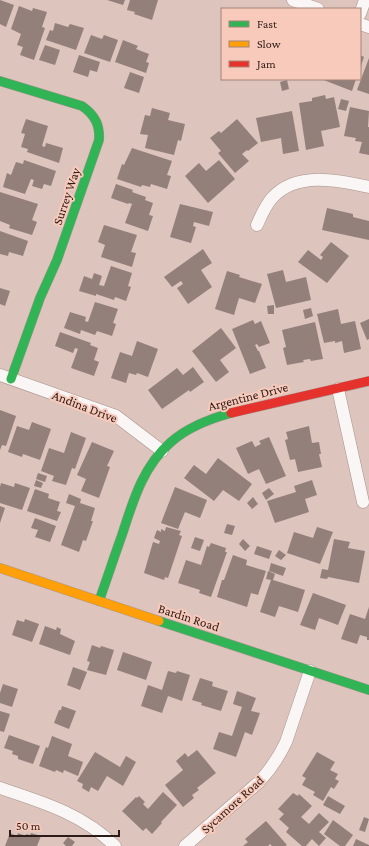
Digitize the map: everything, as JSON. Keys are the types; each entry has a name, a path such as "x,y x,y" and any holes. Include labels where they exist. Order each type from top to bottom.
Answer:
{"street":[{"path":"293,0 315,8"},
{"path":"361,11 365,0"},
{"name":"Surrey Way","path":"0,81 82,106 95,116 100,131 99,140 60,253 6,377"},
{"path":"257,225 273,197 294,184 305,181 330,180 344,181 369,187"},
{"name":"Andina Drive","path":"6,377 116,416 162,451"},
{"name":"Argentine Drive","path":"99,601 136,492 148,468 162,451 178,436 189,429 227,413 369,381"},
{"path":"338,389 363,502"},
{"name":"Bardin Road","path":"0,568 369,690"},
{"name":"Sycamore Road","path":"185,846 259,782 268,772 286,742 310,671"},
{"path":"0,788 53,806 74,815 90,825 115,846"}],"building":[{"path":"0,0 14,5 6,27 0,24"},
{"path":"107,0 125,0 123,5"},
{"path":"130,0 158,0 152,20 127,10"},
{"path":"19,6 32,11 33,8 47,12 42,27 45,28 34,60 20,55 23,47 17,45 21,34 11,29"},
{"path":"55,23 68,27 70,24 84,28 76,50 46,40 50,30 53,31"},
{"path":"91,35 102,39 104,35 118,40 110,62 84,53"},
{"path":"123,40 138,46 136,49 149,54 146,62 149,63 146,73 115,62"},
{"path":"45,45 60,50 55,65 39,60"},
{"path":"79,55 100,62 97,72 90,70 88,77 73,72"},
{"path":"361,56 364,57 361,66"},
{"path":"369,58 369,94 357,90"},
{"path":"130,72 144,77 139,93 124,88"},
{"path":"287,80 289,89 282,91 280,82"},
{"path":"324,80 356,80 352,91"},
{"path":"325,95 326,99 334,97 340,127 321,131 324,146 306,150 299,103 312,101 312,98"},
{"path":"341,99 349,101 346,111 338,109"},
{"path":"350,107 369,111 369,155 359,153 362,142 355,141 356,138 344,136"},
{"path":"152,108 170,113 168,120 185,124 181,141 178,140 174,155 145,148 148,135 140,134 145,115 150,116"},
{"path":"292,111 299,151 283,154 281,138 261,142 256,118"},
{"path":"26,119 48,126 42,146 45,147 46,143 63,148 59,163 27,152 28,149 21,147 25,134 21,133"},
{"path":"237,119 258,143 242,154 249,161 235,173 218,153 221,151 210,138 219,131 221,133"},
{"path":"132,148 172,161 167,175 171,176 167,189 151,184 150,187 142,185 141,187 117,179 122,164 124,165"},
{"path":"24,160 56,171 51,186 44,184 42,189 32,186 34,180 31,179 25,194 3,187 7,173 11,175 16,162 23,164"},
{"path":"219,160 235,179 208,203 185,176 199,163 206,171"},
{"path":"116,184 133,190 132,192 146,197 145,200 153,203 149,215 153,216 148,231 125,223 132,204 111,198"},
{"path":"0,192 38,204 32,220 37,222 32,235 9,228 10,225 0,221"},
{"path":"180,204 213,212 209,226 194,222 193,226 196,227 191,243 170,237"},
{"path":"327,208 353,214 353,217 369,221 369,240 322,230"},
{"path":"104,225 137,235 131,252 136,253 132,267 101,257 105,245 98,242"},
{"path":"0,231 28,241 23,256 9,252 8,256 0,254"},
{"path":"331,242 349,256 327,283 298,262 308,250 321,260 323,257 320,255"},
{"path":"203,249 212,263 201,270 212,287 188,304 177,288 183,284 181,281 172,287 164,277"},
{"path":"111,266 132,273 128,286 131,287 126,301 115,297 114,300 96,294 96,296 79,291 84,276 92,279 94,273 102,276 99,285 104,286"},
{"path":"283,270 286,282 306,277 311,300 276,308 267,274"},
{"path":"227,271 240,275 239,277 262,284 255,303 239,298 234,315 215,309"},
{"path":"0,288 10,291 5,306 0,304"},
{"path":"95,302 118,309 113,323 116,324 112,336 97,331 95,335 81,330 80,334 64,328 70,312 86,317 85,321 88,322"},
{"path":"274,305 274,314 268,314 267,306"},
{"path":"311,308 313,316 305,319 303,310"},
{"path":"338,309 341,324 355,321 361,349 344,353 342,341 335,343 335,341 324,343 317,314"},
{"path":"369,319 369,339 367,340 360,323"},
{"path":"253,320 255,324 261,321 270,343 259,347 257,344 255,345 266,368 250,374 232,329"},
{"path":"315,322 323,359 311,361 310,359 303,360 304,362 287,365 283,348 286,347 282,330"},
{"path":"221,328 236,348 220,360 229,372 216,382 192,351"},
{"path":"60,332 91,343 90,345 98,348 94,360 99,362 94,376 71,368 78,349 75,348 73,353 55,346"},
{"path":"137,341 158,349 148,377 137,373 136,375 129,373 126,383 111,378 120,352 132,356"},
{"path":"193,367 204,382 190,392 189,390 162,409 148,390 177,368 183,375"},
{"path":"0,410 16,416 6,446 2,445 0,450"},
{"path":"32,422 51,429 40,460 23,454 22,457 8,452 17,426 29,430"},
{"path":"309,426 312,443 319,442 321,454 319,454 322,467 298,472 295,459 290,460 285,440 288,439 286,432"},
{"path":"71,432 86,438 75,469 72,468 66,485 52,481 54,476 41,471 49,448 64,453"},
{"path":"269,437 286,476 266,484 259,469 248,474 236,448 252,441 255,447 261,444 259,441"},
{"path":"92,442 114,451 107,466 110,467 99,498 81,491 86,479 77,475"},
{"path":"218,458 252,484 239,501 223,490 214,501 184,478 194,465 206,474"},
{"path":"38,473 47,476 45,482 36,479"},
{"path":"36,480 43,483 41,488 34,486"},
{"path":"312,480 317,495 305,499 309,512 275,523 267,501 296,492 294,486"},
{"path":"1,483 14,487 15,483 30,488 22,510 0,503"},
{"path":"175,487 207,500 200,518 185,512 178,529 161,523"},
{"path":"269,488 274,494 266,500 262,493"},
{"path":"35,489 49,494 48,498 60,502 57,511 61,512 57,521 27,511"},
{"path":"69,494 81,499 80,503 95,508 91,521 93,521 86,541 83,540 79,552 61,545 75,506 66,503"},
{"path":"253,497 258,504 252,509 247,503"},
{"path":"0,506 5,508 0,523"},
{"path":"35,518 56,526 50,542 35,537 38,530 31,528"},
{"path":"227,524 235,526 232,535 224,533"},
{"path":"166,527 181,531 179,535 182,536 168,578 165,577 164,580 144,573 153,542 159,544 160,541 154,538 157,530 161,532 161,529 165,531"},
{"path":"317,527 333,532 320,564 287,553 294,532 313,538"},
{"path":"195,537 204,540 200,551 191,548"},
{"path":"243,539 250,546 245,551 239,544"},
{"path":"334,539 350,542 348,548 365,551 359,583 328,577 327,579 320,578 322,569 328,570"},
{"path":"211,543 226,548 225,552 227,552 211,597 199,593 200,590 178,583 186,560 201,565 207,546 209,547"},
{"path":"257,546 272,551 269,559 254,554"},
{"path":"279,550 286,555 281,560 275,556"},
{"path":"233,555 247,560 246,565 266,571 258,595 251,593 247,607 217,597 222,580 224,580"},
{"path":"271,563 286,568 283,576 269,571"},
{"path":"268,571 275,574 273,580 305,590 298,612 279,606 275,617 260,612 271,580 266,579"},
{"path":"313,593 346,605 338,625 319,618 315,630 300,625"},
{"path":"369,607 369,640 367,640 367,637 360,635 357,644 341,639 350,614 365,619"},
{"path":"25,619 39,624 32,642 12,635 17,620 24,622"},
{"path":"45,626 56,630 57,627 61,629 60,634 75,641 70,655 39,644"},
{"path":"92,645 114,650 106,675 87,670 90,662 87,661"},
{"path":"123,652 152,662 146,680 117,670"},
{"path":"73,667 87,672 80,690 67,685"},
{"path":"168,671 176,673 177,671 190,675 182,701 168,696 162,713 141,706 148,685 162,690"},
{"path":"200,678 213,682 212,686 228,691 221,711 201,705 202,703 192,700"},
{"path":"3,684 18,689 12,707 0,703 0,693"},
{"path":"237,691 256,698 251,711 260,713 252,735 245,732 236,757 213,749 219,732 232,736 242,707 233,704"},
{"path":"62,706 76,711 69,729 54,723"},
{"path":"0,711 10,714 4,732 0,731"},
{"path":"9,735 40,746 33,764 18,759 18,756 12,754 13,751 4,748"},
{"path":"52,736 72,744 68,756 83,762 78,776 64,770 63,773 56,770 55,772 39,766"},
{"path":"197,750 216,773 197,788 199,790 192,795 194,798 183,807 165,785 183,770 176,761 185,753 188,757"},
{"path":"95,752 120,767 126,756 136,762 123,786 107,776 98,791 91,787 89,792 82,788 83,784 77,781"},
{"path":"317,752 335,762 330,770 338,774 335,779 339,781 334,789 331,787 323,801 313,795 315,792 302,785 306,778 302,776"},
{"path":"163,792 177,805 152,834 146,828 143,831 122,811 136,797 137,798 139,796 145,802 143,804 148,809"},
{"path":"293,793 298,796 299,794 312,806 301,817 309,824 319,813 329,822 319,832 326,838 319,846 312,839 306,846 302,846 286,832 289,828 279,819 284,814 278,809"},
{"path":"328,796 345,806 340,814 323,805"},
{"path":"364,817 369,819 365,832 359,830"},
{"path":"333,820 353,835 345,846 340,846 324,834"},
{"path":"266,821 287,845 272,846 270,844 268,846 243,846 248,842 245,839"},
{"path":"10,833 17,836 18,833 26,836 26,834 30,835 31,833 41,836 37,846 5,846"},
{"path":"68,837 75,842 72,846 66,846 63,843"},
{"path":"356,839 369,845 369,846 353,846"}],"traffic: fast":[{"path":"0,81 82,106 96,121 99,130 99,140 57,260 40,298 11,379"},
{"path":"99,601 135,497 153,462 161,451 184,432 207,421 231,413"},
{"path":"159,621 369,690"}],"traffic: slow":[{"path":"0,568 159,621"}],"traffic: jam":[{"path":"231,413 369,381"}]}
